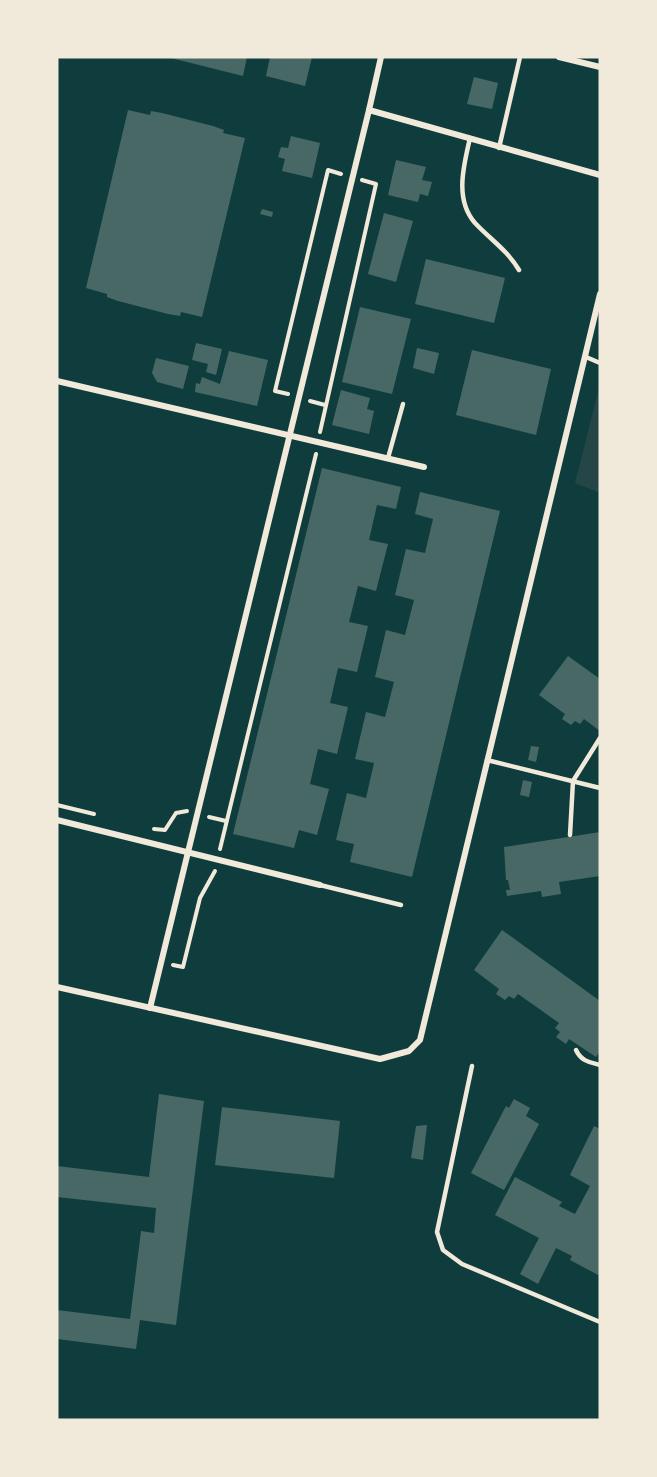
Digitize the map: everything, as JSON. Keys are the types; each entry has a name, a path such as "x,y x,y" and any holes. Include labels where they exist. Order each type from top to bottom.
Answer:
{"street":[{"path":"150,1008 381,57"},
{"path":"559,57 600,67"},
{"path":"369,110 600,175"},
{"path":"57,987 380,1059 409,1051 420,1040 600,294"},
{"path":"57,381 424,468"},
{"path":"57,820 321,885"}],"lane":[{"path":"499,148 520,57"},
{"path":"470,138 461,177 465,204 474,221 509,253 519,270"},
{"path":"586,357 600,363"},
{"path":"388,458 403,404"},
{"path":"570,835 573,781 600,738"},
{"path":"487,760 600,789"},
{"path":"321,885 401,905"},
{"path":"576,1050 579,1057 586,1062 600,1065"},
{"path":"472,1066 437,1232 442,1250 462,1264 600,1322"}],"path":[{"path":"321,426 376,184 328,170 275,391 325,405"},
{"path":"220,845 315,456"},
{"path":"156,830 165,830 176,813 184,810"},
{"path":"183,967 200,898 214,876"}],"shaded area":[{"path":"600,384 600,493 575,483"}],"building":[{"path":"167,57 247,57 243,76"},
{"path":"270,57 312,57 305,86 266,76"},
{"path":"474,77 498,83 492,109 467,104"},
{"path":"128,110 150,115 151,111 162,113 213,126 224,130 223,133 245,138 202,317 181,312 180,316 168,314 118,301 107,297 107,294 86,288"},
{"path":"291,136 320,143 312,178 282,171 285,159 278,157 281,147 288,148"},
{"path":"396,160 426,167 422,180 432,182 428,196 420,194 418,202 388,195"},
{"path":"262,209 273,212 272,217 260,214"},
{"path":"384,213 413,221 396,282 368,274"},
{"path":"426,259 505,278 494,323 415,304"},
{"path":"360,307 411,319 392,394 342,382"},
{"path":"196,343 222,349 216,375 206,372 208,364 192,360"},
{"path":"417,348 439,353 434,374 413,368"},
{"path":"472,350 551,369 536,435 456,415"},
{"path":"229,351 268,360 257,406 195,392 196,383 200,384 202,377 220,384"},
{"path":"156,358 189,366 183,389 157,382 152,373"},
{"path":"341,390 370,398 367,409 374,411 369,434 332,425"},
{"path":"322,468 401,487 396,509 377,505 369,540 388,544 376,591 358,586 349,622 368,626 357,672 338,668 330,703 348,707 337,754 318,749 310,784 329,789 317,835 299,830 294,848 233,834"},
{"path":"420,492 500,511 412,877 350,862 354,844 336,840 347,793 366,798 374,763 355,759 366,712 385,717 394,682 375,677 386,630 405,635 414,600 395,595 406,549 425,553 433,519 415,514"},
{"path":"568,656 600,679 600,731 584,719 580,724 575,721 571,725 562,719 565,714 539,695"},
{"path":"531,746 539,747 536,762 528,760"},
{"path":"523,780 532,782 529,797 520,795"},
{"path":"600,832 600,876 559,882 561,894 542,897 541,891 507,896 506,890 510,890 508,880 506,880 504,847"},
{"path":"502,930 600,1001 600,1051 596,1057 569,1039 566,1044 556,1037 560,1032 555,1028 559,1023 518,994 514,999 509,996 505,1000 496,994 499,989 474,970"},
{"path":"159,1094 204,1101 176,1325 140,1320 136,1349 57,1339 57,1310 130,1319 141,1231 154,1233 156,1208 57,1197 57,1166 149,1177"},
{"path":"514,1099 530,1108 526,1116 539,1124 504,1190 471,1173 506,1106 509,1108"},
{"path":"222,1107 340,1121 334,1178 215,1165"},
{"path":"427,1125 423,1160 411,1158 416,1126"},
{"path":"594,1126 600,1129 600,1276 570,1260 572,1256 556,1248 538,1284 520,1274 539,1238 495,1215 515,1177 562,1202 559,1206 575,1214 590,1186 570,1175"}]}
